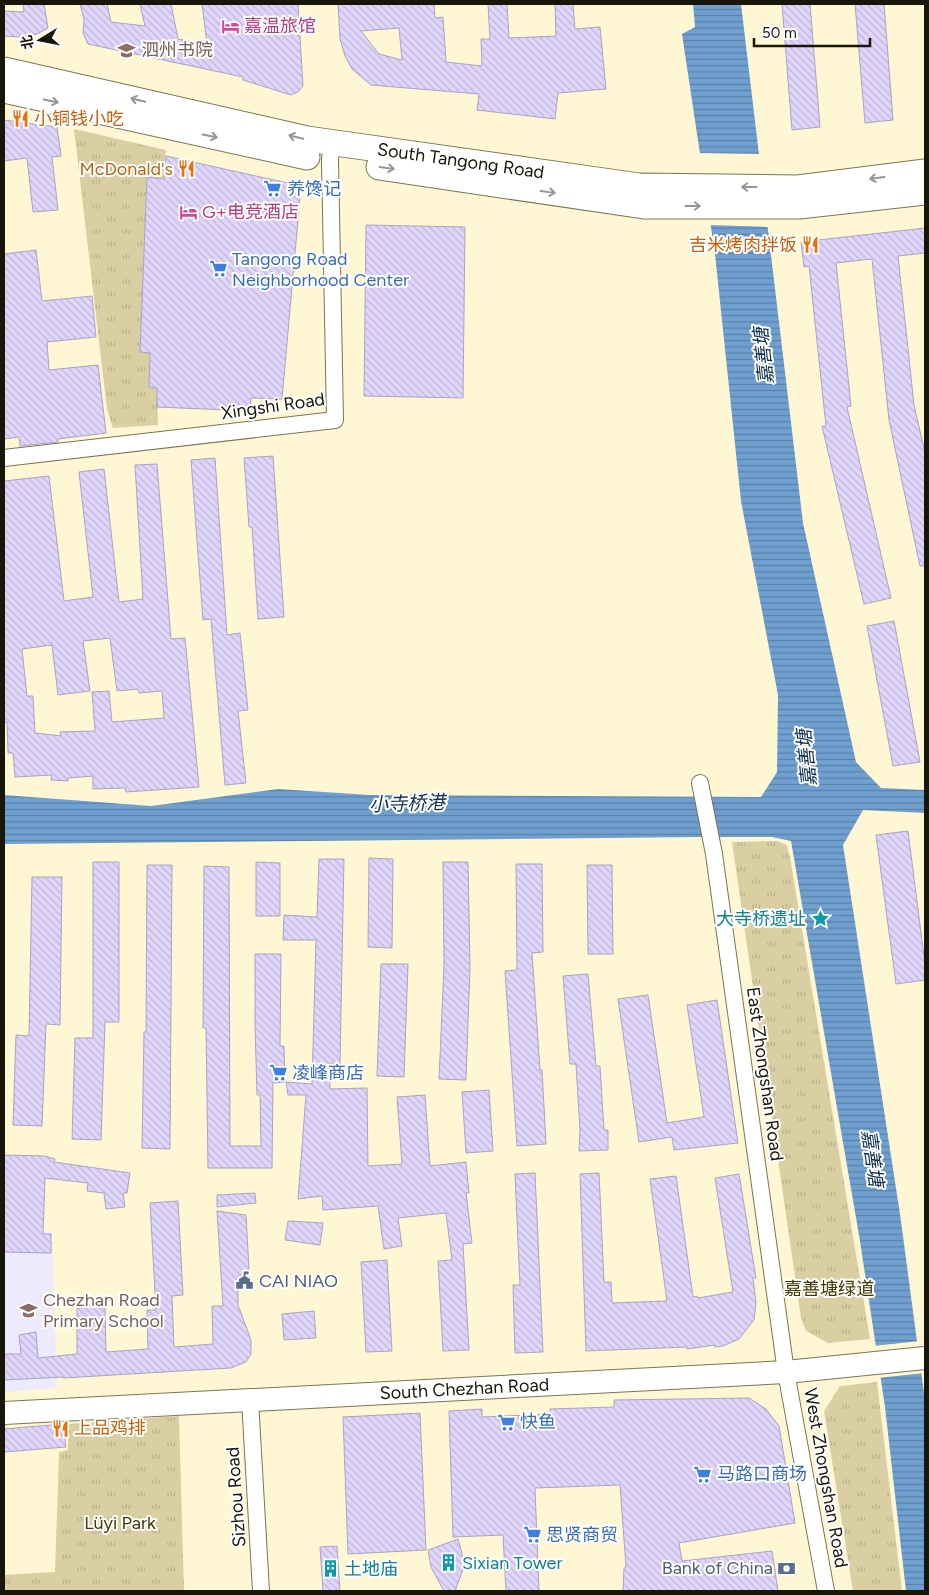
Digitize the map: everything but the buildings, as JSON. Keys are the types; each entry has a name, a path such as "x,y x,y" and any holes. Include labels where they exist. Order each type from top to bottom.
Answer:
{"main road":[{"name":"South Tangong Road","path":"4,70 307,139 331,151 641,196 798,197 925,192"},
{"name":"South Tangong Road","path":"4,90 303,156 331,151"},
{"name":"South Tangong Road","path":"798,197 925,172"}],"street":[{"name":"Xingshi Road","path":"4,458 335,420 331,151"},
{"name":"East Zhongshan Road","path":"700,783 714,854 786,1372"},
{"name":"South Chezhan Road","path":"4,1413 786,1372 925,1358"},
{"name":"West Zhongshan Road","path":"786,1372 826,1591"},
{"name":"Sizhou Road","path":"250,1400 261,1591"}],"shaded area":[{"name":"Chezhan Road Primary School","path":"4,1229 52,1232 57,1388 4,1392"}],"green space":[{"path":"74,129 166,150 164,179 147,177 140,352 150,353 149,387 157,388 158,425 113,428 107,409"},
{"name":"嘉善塘绿道","path":"777,841 787,845 790,857 870,1339 828,1343 806,1331 801,1318 732,842"},
{"path":"877,1382 902,1591 853,1591 824,1411 840,1386"},
{"name":"Lüyi Park","path":"179,1416 184,1591 4,1591 4,1575 55,1572 59,1452 68,1450 68,1424"}],"water":[{"path":"693,4 741,4 803,523 856,762 881,788 925,790 925,813 863,810 843,845 900,1214 925,1401 925,1591 906,1591 885,1407 860,1241 791,841 772,837 701,837 4,844 4,795 151,806 278,789 370,795 761,797 777,772 778,695 741,501 715,254 682,34 695,27"}],"pier":[{"path":"697,153 761,154 769,227 708,225"},
{"path":"920,1341 924,1373 878,1378 873,1346"}],"place":[{"name":"嘉温旅馆","path":"230,26"},
{"name":"泗州书院","path":"127,50"},
{"name":"小铜钱小吃","path":"20,119"},
{"name":"McDonald's","path":"187,169"},
{"name":"养馋记","path":"273,189"},
{"name":"G+电竞酒店","path":"188,212"},
{"name":"吉米烤肉拌饭","path":"811,245"},
{"name":"Tangong Road Neighborhood Center","path":"218,269"},
{"name":"大寺桥遗址","path":"820,919"},
{"name":"凌峰商店","path":"278,1073"},
{"name":"CAI NIAO","path":"245,1281"},
{"name":"Chezhan Road Primary School","path":"29,1310"},
{"name":"快鱼","path":"506,1422"},
{"name":"上品鸡排","path":"60,1428"},
{"name":"马路口商场","path":"703,1474"},
{"name":"思贤商贸","path":"532,1535"},
{"name":"Sixian Tower","path":"448,1563"},
{"name":"Bank of China","path":"787,1568"},
{"name":"土地庙","path":"330,1569"}],"water label":[{"name":"嘉善塘","path":"763,356"},
{"name":"嘉善塘","path":"806,758"},
{"name":"小寺桥港","path":"407,803"},
{"name":"嘉善塘","path":"873,1158"}]}
